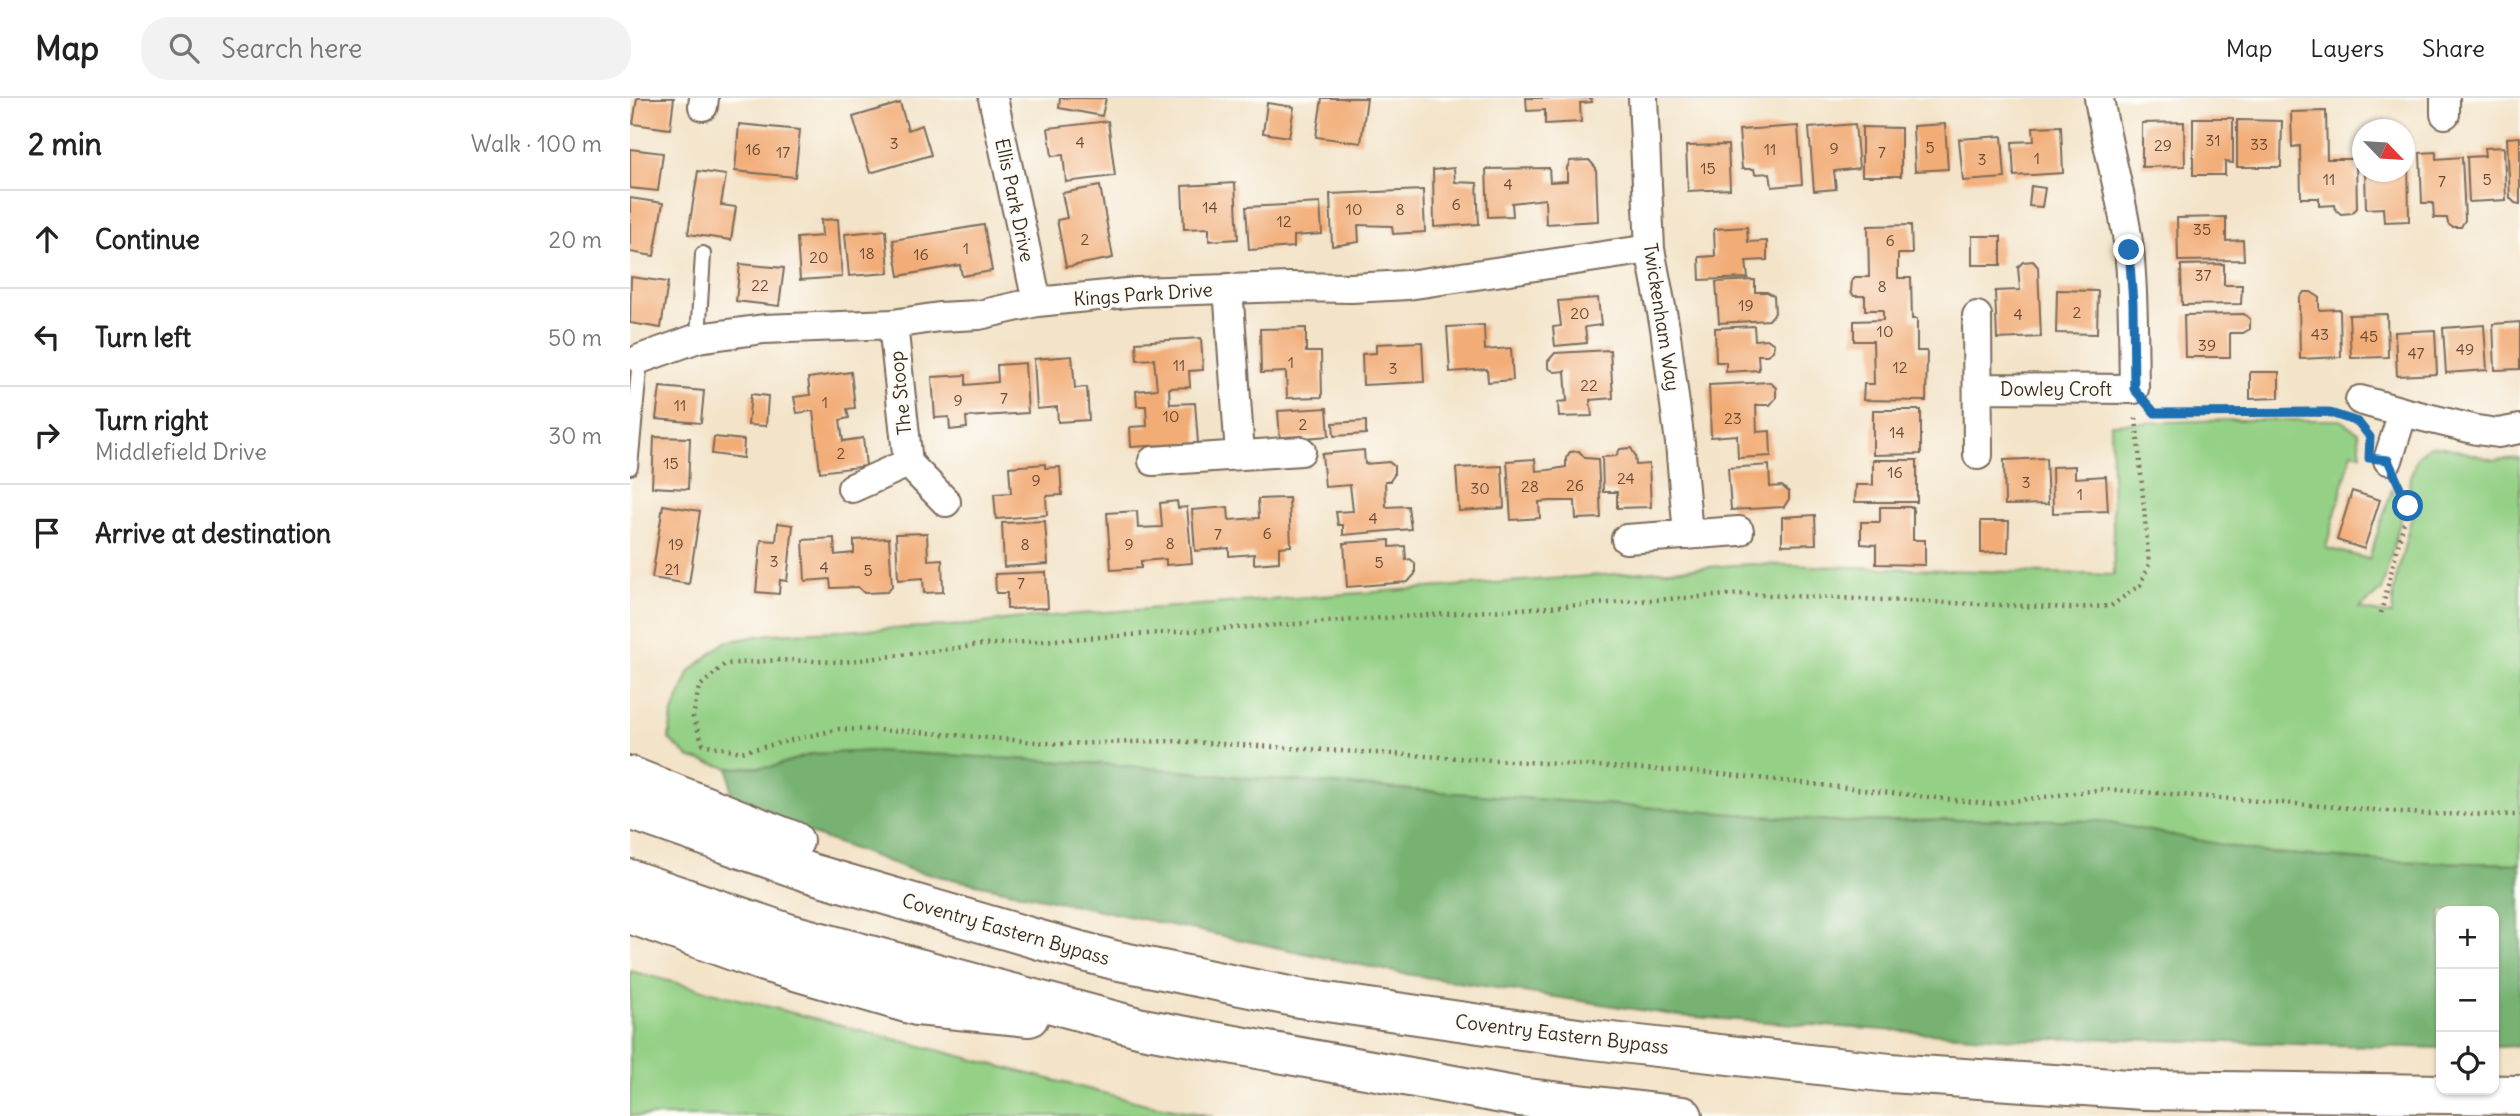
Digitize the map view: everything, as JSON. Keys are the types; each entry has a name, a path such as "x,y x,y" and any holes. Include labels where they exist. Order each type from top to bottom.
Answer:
{"highway":[{"path":"630,776 1040,940"},
{"name":"Coventry Eastern Bypass","path":"630,810 807,872 1040,940 1114,960 1299,998 1585,1039 1877,1072 2143,1090 2520,1095"},
{"path":"630,878 788,933 1142,1028 1519,1097 1684,1116"},
{"path":"630,914 764,962 917,1006 1142,1028"}],"street":[{"name":"Ellis Park Drive","path":"993,98 1037,302"},
{"name":"Twickenham Way","path":"1643,98 1650,249 1665,328 1681,443 1688,535"},
{"path":"2099,98 2120,191 2129,250 2134,389"},
{"name":"Kings Park Drive","path":"640,359 698,338 764,329 893,324 939,317 979,315 1037,302 1136,292 1408,285 1650,249"},
{"path":"1228,288 1240,454"},
{"name":"Dowley Croft","path":"1977,316 1978,455"},
{"name":"The Stoop","path":"893,324 908,463 946,502"},
{"name":"Dowley Croft","path":"1978,388 2134,389"},
{"path":"2349,408 2403,412 2498,433 2520,429"},
{"path":"2388,460 2403,412"},
{"path":"1153,461 1301,451"},
{"name":"The Stoop","path":"852,488 908,463"},
{"path":"1626,539 1739,531"}],"lane":[{"path":"698,338 703,254"},
{"path":"630,467 640,359"}],"path":[{"path":"2134,389 2155,413 2327,412 2349,408"},
{"path":"2134,389 2149,564 2140,584 2111,606 2071,608 1743,594 995,644 844,662 766,661 725,664 699,687 693,717 703,744 741,752 839,729 1060,744 1173,741 1712,773 1992,804 2105,789 2425,814 2520,815"},
{"path":"2381,613 2408,506 2388,460"}],"green space":[{"path":"2340,420 2358,432 2361,454 2352,452 2326,548 2369,559 2392,489 2403,510 2382,590 2359,609 2392,615 2394,588 2414,507 2409,484 2416,459 2429,446 2445,447 2494,460 2520,458 2520,864 2379,861 2259,852 2099,821 2013,819 1844,822 1251,778 1118,765 874,751 813,754 772,767 729,768 690,758 669,739 672,715 690,671 725,642 770,634 969,625 1012,619 1749,564 2114,575 2111,424"},
{"path":"874,751 1118,765 1251,778 1844,822 2013,819 2099,821 2259,852 2379,861 2520,864 2520,1046 2499,1047 2499,906 2436,906 2436,1048 2082,1038 2031,1040 1679,1016 1399,973 914,871 732,805 729,768 772,767 812,754"},
{"path":"630,971 1146,1104 1213,1116 630,1116"}],"building":[{"path":"637,98 674,98 670,129 633,124"},
{"path":"1060,98 1106,98 1102,116 1059,108"},
{"path":"1322,98 1367,98 1361,143 1316,137"},
{"path":"1526,98 1591,98 1592,102 1580,103 1581,122 1545,124 1545,110 1527,111"},
{"path":"900,103 908,130 922,125 931,155 870,173 853,117"},
{"path":"1267,103 1294,107 1289,137 1263,133"},
{"path":"2326,111 2327,159 2352,159 2352,182 2356,182 2357,208 2352,213 2341,214 2335,205 2319,206 2319,198 2301,198 2300,146 2292,147 2291,112"},
{"path":"2193,118 2233,118 2233,163 2225,162 2225,175 2193,175"},
{"path":"2237,120 2282,121 2281,167 2237,167"},
{"path":"1108,121 1115,176 1066,182 1063,155 1052,156 1048,128"},
{"path":"2184,122 2185,166 2142,167 2142,123"},
{"path":"739,124 800,130 795,177 735,171"},
{"path":"1855,124 1859,168 1834,171 1836,189 1814,191 1809,128"},
{"path":"1945,124 1948,169 1915,171 1913,126"},
{"path":"1798,126 1802,184 1772,187 1770,173 1755,174 1754,169 1742,169 1739,130"},
{"path":"2061,126 2063,173 2014,176 2012,142 2034,141 2033,127"},
{"path":"1862,127 1901,128 1901,176 1862,176"},
{"path":"2002,136 2005,178 1963,181 1959,139"},
{"path":"2520,137 2520,204 2510,198 2507,138"},
{"path":"1728,145 1730,189 1688,191 1686,146"},
{"path":"2504,147 2506,200 2469,202 2467,157 2485,156 2484,148"},
{"path":"630,149 663,153 658,191 630,188"},
{"path":"2436,152 2436,159 2462,157 2465,220 2461,227 2452,227 2447,218 2434,218 2433,203 2422,203 2420,153"},
{"path":"1589,160 1596,168 1598,221 1546,224 1545,199 1512,203 1513,216 1488,217 1486,169 1549,168 1550,182 1567,181 1570,161"},
{"path":"1454,168 1455,182 1477,183 1479,224 1434,227 1433,170"},
{"path":"698,171 726,175 721,205 736,207 731,240 688,234"},
{"path":"2365,182 2408,182 2409,221 2384,222 2383,208 2366,209"},
{"path":"1235,183 1238,239 1209,241 1209,228 1184,229 1182,186"},
{"path":"1100,186 1113,258 1066,267 1057,220 1067,218 1062,193"},
{"path":"2031,186 2045,188 2042,207 2029,206"},
{"path":"1423,190 1425,232 1393,234 1392,226 1358,225 1359,242 1332,246 1330,194"},
{"path":"630,198 663,203 654,256 630,252"},
{"path":"1320,203 1322,234 1294,236 1294,247 1249,250 1246,207"},
{"path":"2226,217 2226,241 2243,240 2244,260 2178,261 2177,218"},
{"path":"838,219 842,277 800,280 797,238 822,236 821,220"},
{"path":"984,225 992,271 962,276 960,265 899,276 893,240"},
{"path":"1911,225 1912,254 1898,254 1898,278 1911,278 1912,319 1917,319 1917,351 1927,351 1926,401 1863,400 1864,384 1874,384 1873,341 1854,341 1854,321 1883,320 1883,310 1865,310 1865,296 1854,296 1851,292 1852,280 1855,277 1869,277 1868,226"},
{"path":"1747,227 1748,242 1767,241 1767,260 1746,261 1748,278 1700,280 1699,257 1715,256 1714,229"},
{"path":"886,230 889,273 849,276 845,234"},
{"path":"1972,236 2001,236 2001,265 1972,265"},
{"path":"2033,261 2038,267 2041,337 1997,339 1995,291 2020,290 2018,267 2023,262"},
{"path":"740,264 784,268 779,306 736,301"},
{"path":"2224,264 2224,285 2242,285 2241,304 2182,305 2181,265"},
{"path":"631,277 668,282 661,328 630,323"},
{"path":"1755,280 1755,292 1767,292 1774,296 1775,313 1769,320 1719,323 1716,282"},
{"path":"2057,290 2098,291 2097,334 2056,333"},
{"path":"2304,292 2311,292 2319,297 2319,310 2340,309 2341,357 2300,359 2299,299"},
{"path":"1598,298 1601,325 1585,327 1587,343 1555,346 1553,327 1561,326 1558,301"},
{"path":"2244,314 2250,319 2250,329 2243,333 2230,333 2230,357 2185,357 2184,315"},
{"path":"2387,314 2388,357 2351,358 2349,315"},
{"path":"2520,322 2520,369 2495,370 2493,324"},
{"path":"1484,325 1485,350 1511,348 1513,380 1488,382 1487,369 1450,372 1447,327"},
{"path":"2484,325 2487,370 2446,373 2443,328"},
{"path":"1754,326 1755,340 1767,339 1774,344 1773,351 1767,355 1758,355 1759,370 1726,372 1726,362 1716,362 1715,328"},
{"path":"1306,328 1306,352 1321,352 1322,397 1287,398 1286,372 1261,373 1260,329"},
{"path":"2435,330 2437,374 2397,376 2395,332"},
{"path":"1201,338 1203,370 1189,371 1190,387 1169,388 1170,404 1195,403 1198,443 1131,447 1130,427 1147,426 1146,406 1137,406 1136,391 1157,389 1154,359 1137,360 1136,342"},
{"path":"1422,342 1424,382 1363,385 1362,354 1376,353 1376,344"},
{"path":"1610,350 1613,398 1590,400 1592,416 1559,417 1558,402 1567,401 1565,371 1555,372 1548,368 1548,361 1555,353"},
{"path":"1072,356 1075,388 1087,387 1089,420 1058,422 1057,407 1037,409 1034,359"},
{"path":"1025,363 1028,413 966,417 967,428 950,430 949,417 935,418 932,377 966,375 966,385 998,382 997,365"},
{"path":"851,372 855,408 847,409 849,418 840,420 843,441 863,438 866,466 820,472 813,411 797,413 794,397 810,395 808,378"},
{"path":"2250,372 2279,372 2279,398 2250,399"},
{"path":"1770,382 1776,388 1776,398 1770,405 1756,405 1757,432 1770,431 1771,456 1738,458 1737,435 1711,437 1709,385"},
{"path":"660,387 704,391 701,423 656,419"},
{"path":"751,394 768,396 766,426 748,425"},
{"path":"1327,408 1329,436 1280,440 1278,411"},
{"path":"1873,410 1921,410 1921,454 1873,455"},
{"path":"1366,421 1366,434 1334,436 1333,423"},
{"path":"654,437 690,438 688,489 652,487"},
{"path":"714,437 744,440 743,458 712,454"},
{"path":"1631,448 1636,465 1649,464 1651,507 1617,508 1617,492 1603,492 1602,457 1616,456 1620,449"},
{"path":"1364,450 1365,464 1389,462 1394,466 1394,475 1390,481 1385,481 1386,507 1408,506 1411,529 1343,535 1343,525 1338,525 1336,512 1353,511 1350,485 1325,487 1322,454"},
{"path":"1579,451 1585,458 1598,459 1601,518 1576,519 1575,501 1551,501 1539,502 1540,518 1511,520 1507,461 1535,459 1536,471 1549,470 1566,467 1566,458 1570,452"},
{"path":"2046,458 2048,504 2005,505 2004,460"},
{"path":"1873,460 1917,460 1917,502 1855,502 1856,485 1873,485"},
{"path":"1045,464 1045,468 1060,467 1062,495 1046,496 1047,515 996,519 994,494 1011,493 1009,467"},
{"path":"1769,465 1770,487 1782,486 1789,492 1789,499 1784,507 1731,510 1728,468"},
{"path":"1502,466 1504,508 1459,511 1456,468"},
{"path":"2075,466 2075,478 2106,476 2108,511 2053,513 2052,467"},
{"path":"2352,491 2380,500 2364,549 2337,540"},
{"path":"1289,498 1291,546 1279,547 1279,562 1254,564 1254,554 1229,556 1229,548 1195,551 1192,510 1228,507 1229,520 1259,518 1258,499"},
{"path":"1177,501 1178,508 1187,507 1192,563 1166,565 1166,559 1141,561 1141,568 1111,570 1107,513 1137,511 1138,528 1162,527 1160,503"},
{"path":"663,505 700,511 689,584 652,578"},
{"path":"1880,507 1913,507 1913,540 1925,540 1925,565 1876,564 1876,545 1861,544 1861,522 1880,522"},
{"path":"1815,515 1816,544 1782,545 1782,517"},
{"path":"1045,521 1048,564 1004,567 1002,523"},
{"path":"1981,521 2009,521 2008,552 1981,553"},
{"path":"778,523 793,525 787,581 780,580 779,594 756,592 761,540 776,541"},
{"path":"927,533 928,560 942,559 943,592 924,593 923,578 898,580 896,534"},
{"path":"834,538 835,555 854,553 854,540 889,538 892,586 887,592 864,593 858,587 831,588 830,579 805,581 803,540"},
{"path":"1390,540 1390,547 1405,546 1406,560 1410,559 1415,563 1415,574 1408,582 1347,587 1344,543"},
{"path":"1046,572 1048,608 1007,609 1007,593 996,593 995,574"}],"route":[{"path":"2129,250 2134,389 2155,413 2327,412 2358,422 2370,437 2369,458 2388,460 2408,506"}]}
